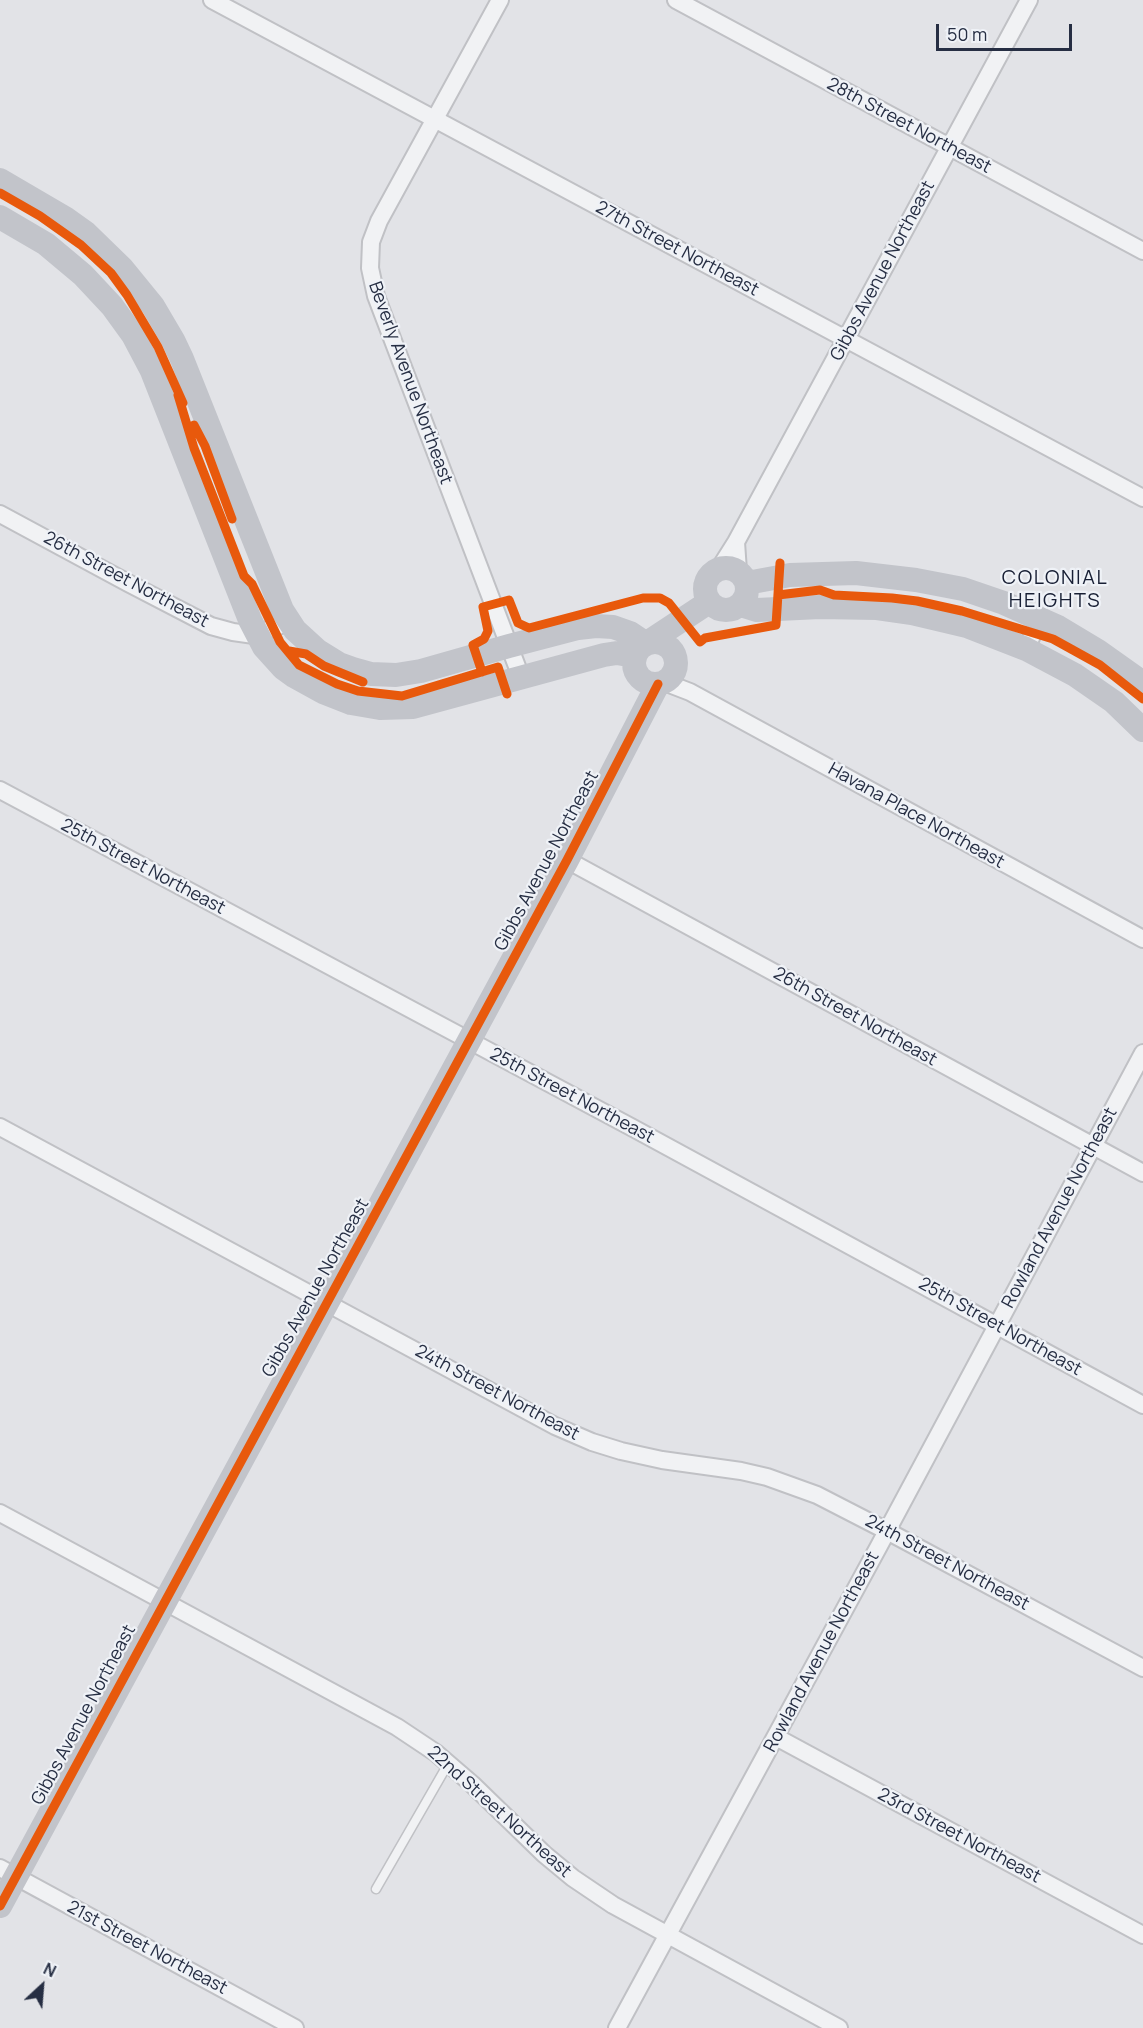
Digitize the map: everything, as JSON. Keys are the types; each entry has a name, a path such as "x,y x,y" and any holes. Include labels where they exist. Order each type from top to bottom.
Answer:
{"street":[{"name":"27th Street Northeast","path":"212,0 1143,498"},
{"name":"Beverly Avenue Northeast","path":"500,0 379,221 371,242 370,268 376,296 521,677"},
{"name":"28th Street Northeast","path":"676,0 1143,251"},
{"name":"Gibbs Avenue Northeast","path":"729,590 736,542 1029,0"},
{"path":"0,180 65,218 106,251 141,290 163,322 182,359 276,597 289,622 302,638 324,655 353,669 380,675 396,675 413,673 578,628 613,627 630,633 649,646"},
{"path":"0,217 46,244 83,275 124,322 152,371 257,635 273,657 294,676 330,695 365,706 413,707 611,653 649,646 670,647 675,655 676,666 660,680 635,671 649,646 729,590 775,577 856,573 899,577 963,589 1004,603 1040,618 1088,644 1143,682"},
{"path":"152,371 182,359"},
{"name":"26th Street Northeast","path":"0,514 196,619 233,632 257,635"},
{"path":"729,590 757,610 862,607 940,618 967,626 1026,648 1075,675 1113,702 1143,729"},
{"path":"1026,648 1040,618"},
{"path":"257,635 289,622"},
{"name":"Gibbs Avenue Northeast","path":"0,1906 8,1873 164,1602 567,860 660,680"},
{"name":"Havana Place Northeast","path":"660,680 690,692 1143,939"},
{"name":"25th Street Northeast","path":"0,790 997,1324 1143,1405"},
{"name":"26th Street Northeast","path":"567,860 1143,1173"},
{"name":"Rowland Avenue Northeast","path":"617,2028 1143,1053"},
{"name":"24th Street Northeast","path":"0,1127 555,1426 592,1442 621,1451 768,1477 817,1495 1143,1668"},
{"name":"22nd Street Northeast","path":"0,1513 397,1727 436,1753 472,1784 544,1854 612,1905 839,2028"},
{"name":"23rd Street Northeast","path":"776,1737 1143,1935"},
{"name":"21st Street Northeast","path":"8,1873 295,2028"}],"lane":[{"path":"376,1889 448,1764"}],"cycle path":[{"path":"0,193 40,216 81,245 111,273 158,347 183,403"},
{"path":"178,395 194,448 244,576 252,584 280,642 299,665 337,684 358,691 402,696 498,667 507,694"},
{"path":"194,425 205,446 232,519"},
{"path":"482,672 473,645 484,639 488,631 483,607 509,600 518,623 529,628 643,598 660,598 669,603 700,642 705,638 776,625 780,563"},
{"path":"778,595 820,590 834,595 917,601 962,611 1053,639 1100,665 1143,699"},
{"path":"289,651 306,654 324,666 363,682"},
{"path":"0,1906 567,860 658,684"}],"district":[{"name":"COLONIAL HEIGHTS","path":"1055,590"}]}
